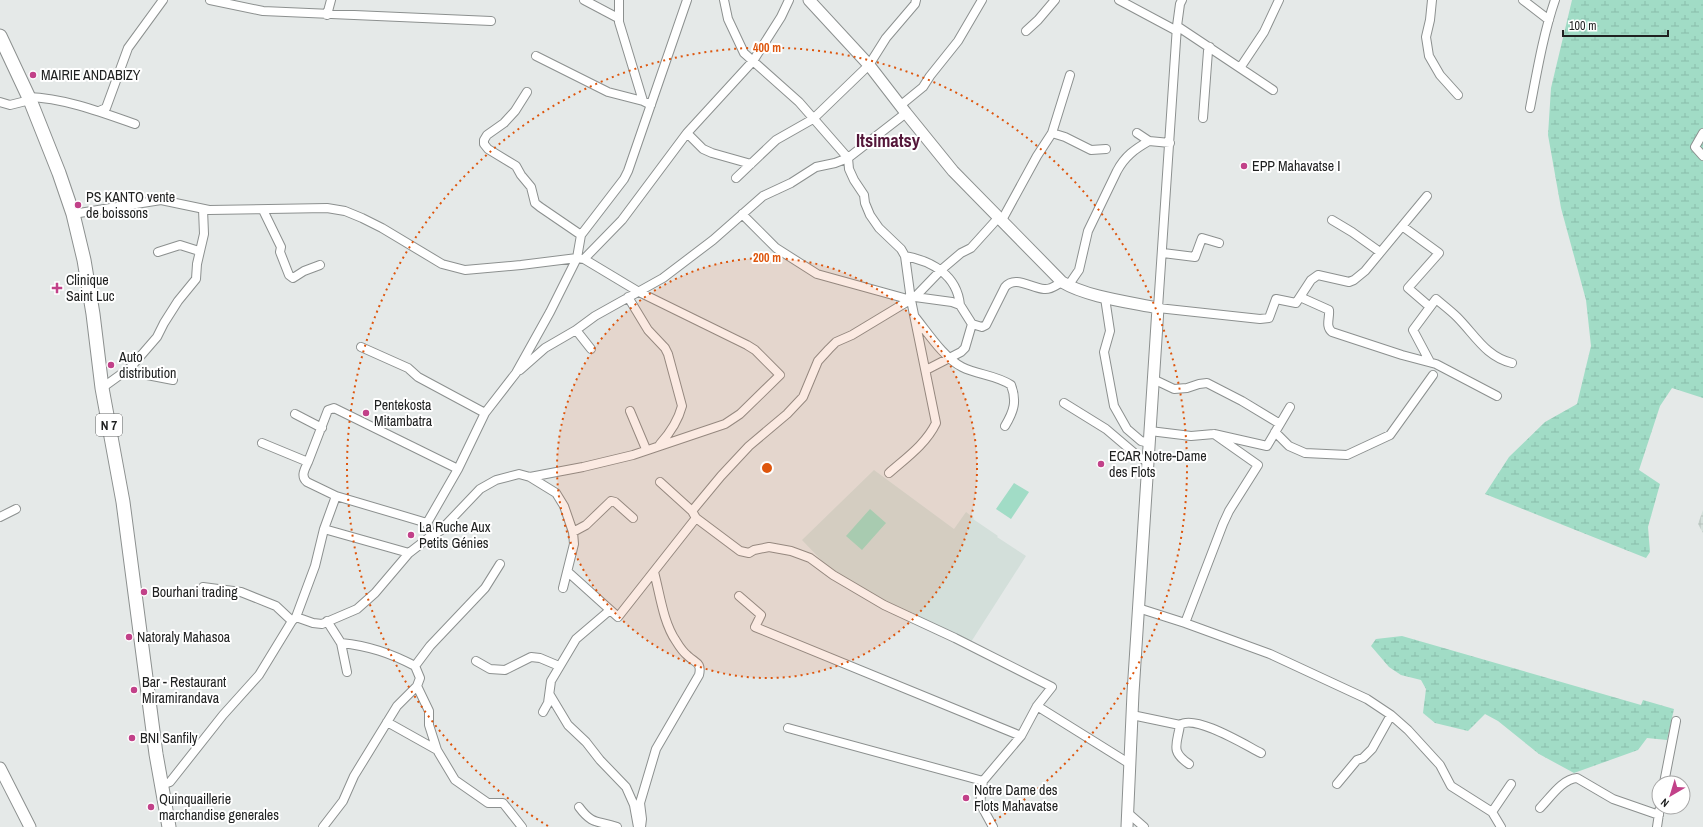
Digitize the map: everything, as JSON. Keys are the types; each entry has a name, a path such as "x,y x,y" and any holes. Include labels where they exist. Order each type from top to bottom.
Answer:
{"main road":[{"name":"N 7","path":"0,36 29,98 59,173 73,214 84,260 93,314 102,388 123,502 161,785 169,827"}],"street":[{"path":"99,111 106,108 128,48 163,0"},
{"path":"210,0 263,11 491,21"},
{"path":"327,15 331,0"},
{"path":"584,0 618,18"},
{"path":"619,0 618,18 643,101"},
{"path":"580,258 581,235 624,179 687,0"},
{"path":"724,0 728,19 744,53 799,102 848,158 849,169 864,195 865,203 870,215 879,228 901,249 905,256 913,298 914,316 936,423 924,442 889,474"},
{"path":"431,536 427,523 458,469 485,413 516,373 580,258 622,220 687,133 753,61 781,17 789,0"},
{"path":"810,0 869,65 953,171 1000,219 1065,284 1105,298 1158,308 1269,318 1276,299 1296,303 1311,280 1318,275 1349,282 1354,280 1365,271 1427,196"},
{"path":"736,178 776,140 814,119 869,65 886,38 916,0"},
{"path":"516,373 545,348 576,330 595,316 663,278 713,240 763,196 791,183 816,167 848,158 903,109 924,87 930,76 958,41 982,0"},
{"path":"1026,31 1038,20 1054,0"},
{"path":"1119,0 1177,28 1210,47 1273,90"},
{"path":"1127,827 1138,608 1153,379 1163,253 1177,28 1180,4 1182,0"},
{"path":"1240,68 1264,32 1279,0"},
{"path":"1432,0 1430,20 1426,37 1429,56 1440,75 1458,95"},
{"path":"1523,0 1549,20"},
{"path":"1530,108 1539,64 1539,54 1555,0"},
{"path":"1203,118 1208,52 1210,47"},
{"path":"536,56 608,92 643,101 651,105"},
{"path":"692,511 721,476 749,446 787,414 803,397 818,361 836,342 852,335 913,298 960,253 971,248 1000,219 1052,133 1070,76"},
{"path":"528,92 515,111 504,123 487,135 484,140 484,144 488,149 516,166 531,187 535,203 581,235"},
{"path":"0,102 10,105 29,98 47,97 99,111 136,124"},
{"path":"687,133 702,149 751,164"},
{"path":"1052,133 1065,137 1092,150 1106,149"},
{"path":"1137,133 1149,141 1170,143"},
{"path":"1703,133 1695,147 1703,156"},
{"path":"905,256 921,259 941,270 954,284 959,294 960,305 972,324 982,327 986,324 1009,282 1014,281 1044,290 1050,289 1065,284 1079,270 1088,231 1121,163 1133,151 1149,141"},
{"path":"73,214 161,200 210,210 327,208 345,211 382,228 442,264 465,270 580,258 639,292 747,344 780,375 733,420 660,444 633,455 583,467 530,477"},
{"path":"102,388 125,373 157,337 164,322 178,301 196,280 199,251 204,234 203,209"},
{"path":"263,210 281,247 280,252 289,276 293,278 320,264"},
{"path":"742,214 776,248 817,274 913,298 952,302 960,305"},
{"path":"1332,220 1380,252"},
{"path":"1402,226 1439,253 1408,288 1430,307"},
{"path":"1163,253 1195,257 1202,238 1219,243"},
{"path":"158,252 180,244 199,251"},
{"path":"628,297 648,330 665,348 668,354 682,406 670,433 660,444"},
{"path":"1300,297 1329,310 1328,324 1329,330 1332,332 1402,355 1430,362 1497,396"},
{"path":"1105,298 1110,331 1104,352 1114,406 1127,429 1141,441 1149,443"},
{"path":"1430,362 1413,330 1436,299 1457,317 1487,350 1500,360 1512,362"},
{"path":"914,316 950,359 976,373 993,377 1011,385 1016,402 1012,415 1005,426"},
{"path":"926,370 961,352 964,348 972,324"},
{"path":"576,330 591,349"},
{"path":"361,347 408,368 418,377 485,413"},
{"path":"125,373 142,374 173,380"},
{"path":"1275,432 1289,446 1305,453 1347,455 1390,435 1433,375"},
{"path":"1153,379 1174,389 1207,384 1242,401 1280,424"},
{"path":"1064,403 1100,425 1139,457 1148,462"},
{"path":"1150,430 1191,436 1214,434 1267,446 1290,407"},
{"path":"427,523 336,496 304,479 302,475 328,410 330,408 334,408 458,469"},
{"path":"630,411 646,450"},
{"path":"295,414 322,428"},
{"path":"1185,622 1229,511 1258,465 1214,434"},
{"path":"262,443 308,462"},
{"path":"203,587 241,592 276,606 294,618 322,624 357,609 375,593 409,552 444,528 480,489 496,480 519,474 530,477 556,494 564,506 573,532 574,544 563,588"},
{"path":"660,482 692,511 696,518 740,551 749,553 754,550 769,547 791,551 810,558 833,575 884,605 955,638 1052,687 1037,706 1021,736 983,781 980,803 993,827"},
{"path":"161,785 170,782 223,715 259,675 294,618 315,566 324,529 336,496"},
{"path":"573,532 586,525 611,501 615,502 633,518"},
{"path":"0,517 16,509"},
{"path":"568,572 618,618 696,518"},
{"path":"324,529 409,552"},
{"path":"415,666 430,646 485,588 500,564"},
{"path":"639,827 642,818 640,803 656,749 699,675 700,668 699,664 688,656 675,640 668,624 654,572"},
{"path":"739,596 761,615 755,627 1021,736"},
{"path":"1138,608 1185,622 1277,657 1367,699 1391,715 1408,730 1440,765 1451,786 1492,812 1501,827"},
{"path":"543,712 550,696 551,681 559,666 581,633 610,610"},
{"path":"327,621 341,643 347,672"},
{"path":"323,827 343,801 354,776 397,706 417,686 420,678 415,666 386,652 368,647 341,643"},
{"path":"476,661 490,669 505,670 531,657 540,658 559,666"},
{"path":"417,686 429,711 429,725 437,750 456,780 488,803 503,803 522,827"},
{"path":"550,696 568,725 586,742 600,760 626,787 634,805 639,827"},
{"path":"1037,706 1130,764"},
{"path":"1132,715 1180,725 1183,722 1190,722 1208,728 1261,753"},
{"path":"1337,784 1356,760 1363,758 1372,749 1391,715"},
{"path":"1666,775 1676,721"},
{"path":"387,722 437,750"},
{"path":"1180,725 1176,751 1177,756 1188,764"},
{"path":"788,728 983,781"},
{"path":"0,768 30,827"},
{"path":"1540,808 1566,782 1573,778 1577,778 1613,799 1651,809"},
{"path":"1492,812 1511,784"},
{"path":"579,807 586,816 594,822 616,827"},
{"path":"1128,813 1144,827"},
{"path":"1657,827 1658,815"}],"shaded area":[{"path":"874,470 954,529 966,512 974,518 973,519 998,536 997,537 1026,556 971,642 897,607 850,582 823,562 802,540"},
{"path":"1703,510 1703,533 1698,524"}],"green space":[{"path":"1572,0 1703,0 1703,398 1672,388 1660,406 1639,470 1660,484 1648,527 1650,552 1646,558 1485,494 1509,457 1545,422 1577,404 1591,346 1586,300 1561,208 1548,135 1551,88"},
{"path":"1014,483 1029,492 1011,519 996,509"},
{"path":"870,509 886,523 862,550 846,536"},
{"path":"1402,636 1641,705 1643,700 1674,709 1667,740 1647,738 1638,750 1574,773 1539,754 1498,721 1485,714 1468,731 1435,723 1423,713 1426,689 1421,680 1401,675 1389,667 1371,646 1376,639"}],"place":[{"name":"MAIRIE ANDABIZY","path":"33,75"},
{"name":"EPP Mahavatse I","path":"1244,166"},
{"name":"PS KANTO vente de boissons","path":"78,205"},
{"name":"Clinique Saint Luc","path":"57,288"},
{"name":"Auto distribution","path":"111,365"},
{"name":"Pentekosta Mitambatra","path":"366,413"},
{"name":"ECAR Notre-Dame des Flots","path":"1101,464"},
{"name":"La Ruche Aux Petits Génies","path":"411,535"},
{"name":"Bourhani trading","path":"144,592"},
{"name":"Natoraly Mahasoa","path":"129,637"},
{"name":"Bar - Restaurant Miramirandava","path":"134,690"},
{"name":"BNI Sanfily","path":"132,738"},
{"name":"Notre Dame des Flots Mahavatse","path":"966,798"},
{"name":"Quinquaillerie marchandise generales","path":"151,807"}],"district":[{"name":"Itsimatsy","path":"888,141"}]}
